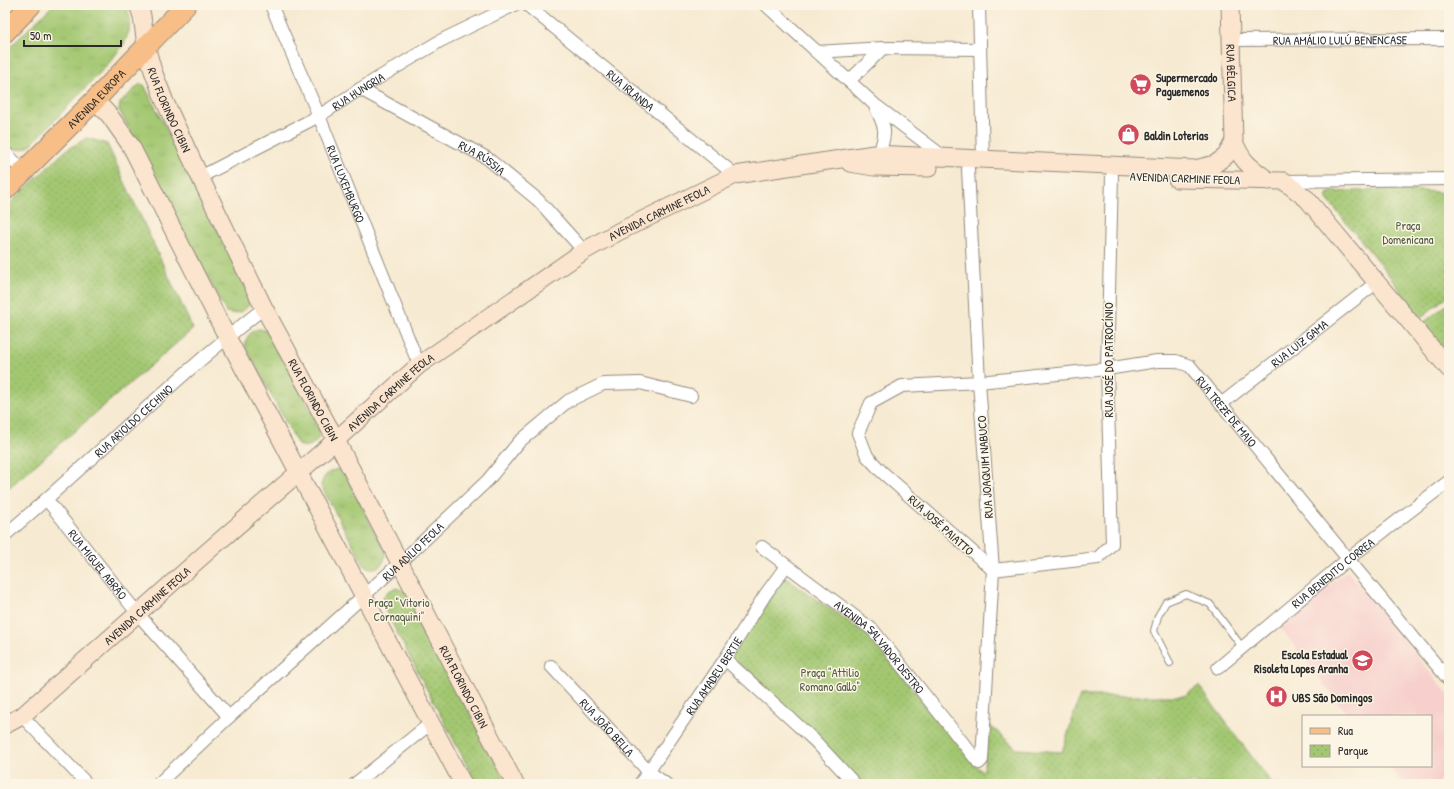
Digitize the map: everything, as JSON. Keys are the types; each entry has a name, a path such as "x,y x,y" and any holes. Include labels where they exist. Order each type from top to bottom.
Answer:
{"main road":[{"path":"5,32 31,5"},
{"name":"RUA FLORINDO CIBIN","path":"138,5 142,16 146,46 153,71 165,102 200,177 264,308 336,440 515,784"},
{"name":"AVENIDA EUROPA","path":"5,190 95,100 186,5"},
{"name":"RUA BÉLGICA","path":"1230,5 1234,141 1238,153 1244,162 1277,181"},
{"path":"95,100 110,116 131,146 298,474 463,784"},
{"name":"AVENIDA CARMINE FEOLA","path":"5,725 22,716 298,474 419,364 584,252 618,232 734,175 874,154 1195,169 1215,164 1226,156 1234,141"},
{"name":"AVENIDA CARMINE FEOLA","path":"835,160 874,166 1199,180 1277,181"},
{"path":"1277,181 1307,199 1449,369"}],"street":[{"name":"RUA LUXEMBURGO","path":"271,5 319,116 419,364"},
{"name":"RUA HUNGRIA","path":"200,177 319,116 360,89 440,41 514,5"},
{"name":"RUA IRLANDA","path":"527,5 734,175"},
{"path":"766,5 874,104 944,157"},
{"path":"979,5 983,159"},
{"name":"RUA AMÁLIO LULÚ BENENCASE","path":"1232,40 1449,39"},
{"path":"816,52 883,48 980,49"},
{"path":"849,81 883,48"},
{"name":"RUA RÚSSIA","path":"360,89 487,158 538,200 584,252"},
{"path":"874,104 884,124 885,132 879,154"},
{"path":"5,152 23,171"},
{"name":"RUA JOAQUIM NABUCO","path":"968,169 979,382 993,570 982,760 979,763"},
{"name":"RUA JOSÉ DO PATROCÍNIO","path":"993,570 1098,558 1112,544 1107,369 1112,176"},
{"path":"1277,181 1449,179"},
{"name":"RUA LUIZ GAMA","path":"1221,404 1377,282"},
{"name":"RUA ARIOLDO CECHINO","path":"5,535 47,500 227,337 264,308"},
{"name":"RUA TREZE DE MAIO","path":"902,386 979,382 1107,369 1157,361 1176,361 1190,366 1449,680"},
{"name":"RUA ADÍLIO FEOLA","path":"158,784 229,717 400,563 488,480 519,442 568,401 603,384 640,383 691,396"},
{"name":"RUA JOSÉ PAIATTO","path":"902,386 871,403 858,433 867,456 881,471 993,570"},
{"name":"RUA BENEDITO CORREA","path":"1218,668 1348,559 1449,481"},
{"name":"RUA MIGUEL ABRÃO","path":"47,500 138,614 229,717"},
{"name":"AVENIDA SALVADOR DESTRO","path":"762,547 873,630 979,763"},
{"name":"RUA AMADEU BERTIE","path":"640,784 725,659 765,595 786,566"},
{"path":"725,659 814,740 855,784"},
{"name":"RUA JOÃO BELLA","path":"551,666 648,771 666,784"},
{"path":"22,716 87,784"},
{"path":"355,784 431,723"}],"lane":[{"path":"1170,664 1154,631 1158,616 1166,602 1186,594 1210,604 1242,647"}],"shaded area":[{"name":"Escola Estadual Risoleta Lopes Aranha","path":"1347,571 1449,695 1449,775 1436,784 1403,784 1390,767 1432,767 1432,715 1348,715 1279,626"}],"green space":[{"path":"53,5 126,5 130,18 129,31 124,44 109,63 29,147 14,149 5,145 5,52"},
{"path":"140,84 144,85 252,297 251,302 243,311 235,313 226,312 119,110 120,103"},
{"path":"87,138 107,144 193,329 5,491 5,208 66,150"},
{"name":"Praça Domenicana","path":"1397,189 1449,193 1449,295 1420,318 1385,270 1327,199 1327,194 1331,192"},
{"path":"1449,303 1449,354 1423,323"},
{"path":"259,329 269,331 319,427 319,437 310,446 298,445 245,346 249,335 253,331"},
{"path":"338,469 343,470 385,551 383,563 377,567 365,567 321,486 326,474"},
{"name":"Praça \"Attilio Romano Gallo\"","path":"784,577 869,636 981,771 984,770 986,722 1017,749 1062,752 1080,696 1184,696 1199,686 1272,784 855,784 725,659"},
{"name":"Praça \"Vitorio Cornaquini\"","path":"397,588 406,592 507,784 477,784 384,608 383,597 390,590"}],"place":[{"name":"Supermercado Paguemenos","path":"1140,84"},
{"name":"Baldin Loterias","path":"1128,135"},
{"name":"Escola Estadual Risoleta Lopes Aranha","path":"1363,661"},
{"name":"UBS São Domingos","path":"1276,697"}]}
